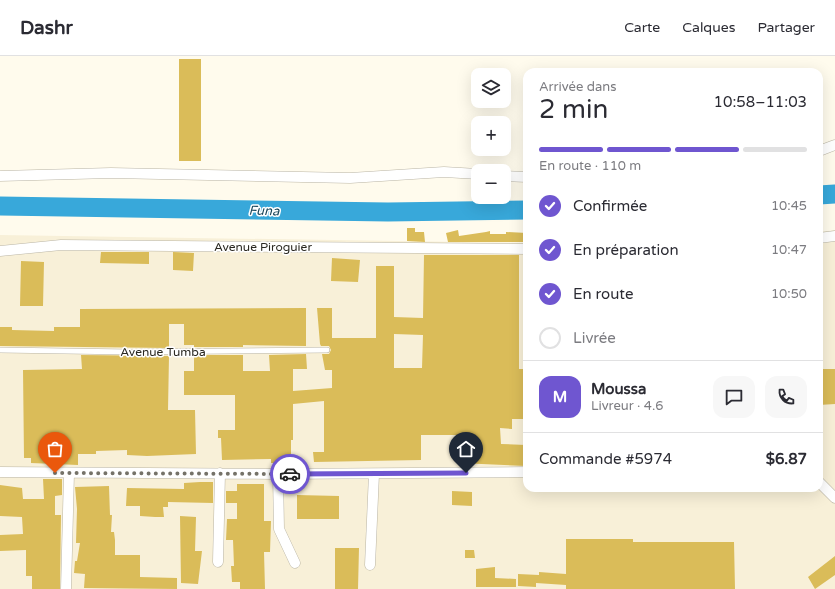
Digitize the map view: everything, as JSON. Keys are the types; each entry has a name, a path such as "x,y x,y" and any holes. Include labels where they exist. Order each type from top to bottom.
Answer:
{"street":[{"path":"823,150 835,145"},
{"path":"0,176 111,173 350,178 444,172 471,174"},
{"path":"511,176 523,177"},
{"path":"823,238 835,236"},
{"name":"Avenue Piroguier","path":"0,251 61,245 523,249"},
{"path":"0,472 278,474 523,472"},
{"path":"66,589 69,473"},
{"path":"218,562 220,473"},
{"path":"278,474 279,529 295,563"},
{"path":"370,565 374,474"},
{"path":"823,486 835,498"}],"lane":[{"name":"Avenue Tumba","path":"0,350 129,352 327,350"}],"shaded area":[{"path":"835,230 835,589 0,589 0,235 523,243 523,492 823,492 823,232"}],"building":[{"path":"179,59 201,59 201,161 179,161"},
{"path":"407,228 415,228 415,232 424,232 425,242 407,241"},
{"path":"458,230 459,236 490,231 490,234 506,234 506,232 523,233 523,242 448,242 446,233"},
{"path":"101,252 149,252 149,264 100,263"},
{"path":"173,252 194,253 193,271 173,270"},
{"path":"424,255 519,255 519,369 523,369 523,419 512,419 512,429 500,428 501,444 523,445 523,466 459,463 458,435 421,435 421,460 314,462 313,452 324,452 324,401 293,404 293,440 291,440 291,463 271,463 271,459 222,460 221,438 218,438 218,430 235,430 235,395 184,395 184,371 194,371 194,355 243,355 243,371 270,371 269,355 306,354 307,369 293,369 293,391 332,388 332,370 325,370 322,354 329,354 331,350 329,346 321,346 320,344 317,308 332,308 332,338 376,338 376,266 394,266 394,317 423,318","holes":["394,334 423,335 422,368 394,368"]},
{"path":"332,258 360,260 358,282 331,281"},
{"path":"21,261 44,262 43,306 20,306"},
{"path":"306,308 306,346 243,345 243,347 194,347 194,345 184,345 184,324 169,324 169,348 0,346 0,327 12,327 12,330 54,331 54,327 80,327 80,309"},
{"path":"81,355 169,356 168,410 195,410 196,454 147,456 127,455 127,450 96,451 96,454 78,454 78,465 31,463 31,458 24,458 23,370 82,369"},
{"path":"823,369 835,369 835,404 823,405"},
{"path":"43,479 62,479 62,495 55,496 55,515 61,515 60,589 32,589 32,576 26,576 26,550 0,551 0,535 23,534 22,517 0,516 0,485 22,488 23,499 44,499"},
{"path":"213,482 213,503 168,502 168,507 163,507 164,517 140,516 140,506 126,506 127,488 184,489 184,483"},
{"path":"237,484 264,484 264,521 271,521 270,552 264,552 265,589 240,589 240,582 232,582 231,566 234,566 233,540 226,540 227,519 237,519 237,503 226,503 226,491 237,491"},
{"path":"109,486 110,515 112,515 111,532 114,532 115,555 140,555 140,577 177,578 177,589 84,588 85,574 74,573 75,561 77,561 80,543 76,543 77,509 75,487"},
{"path":"452,491 472,492 472,506 452,505"},
{"path":"297,495 339,496 339,519 297,519"},
{"path":"180,516 196,517 195,551 202,551 198,584 181,583"},
{"path":"566,539 633,539 633,542 734,542 735,589 566,589 566,585 536,583 536,587 518,586 518,574 539,575 539,572 566,574"},
{"path":"335,548 359,548 358,589 335,589"},
{"path":"465,550 474,550 475,558 465,558"},
{"path":"835,556 835,575 815,589 808,577"},
{"path":"495,567 495,578 516,579 516,587 476,587 476,569"}],"waterway":[{"name":"Funa","path":"823,195 835,194"},
{"name":"Funa","path":"0,206 388,212 523,210"}],"way so far":[{"path":"55,473 177,472 290,474"}],"route":[{"path":"290,474 466,473"}]}
